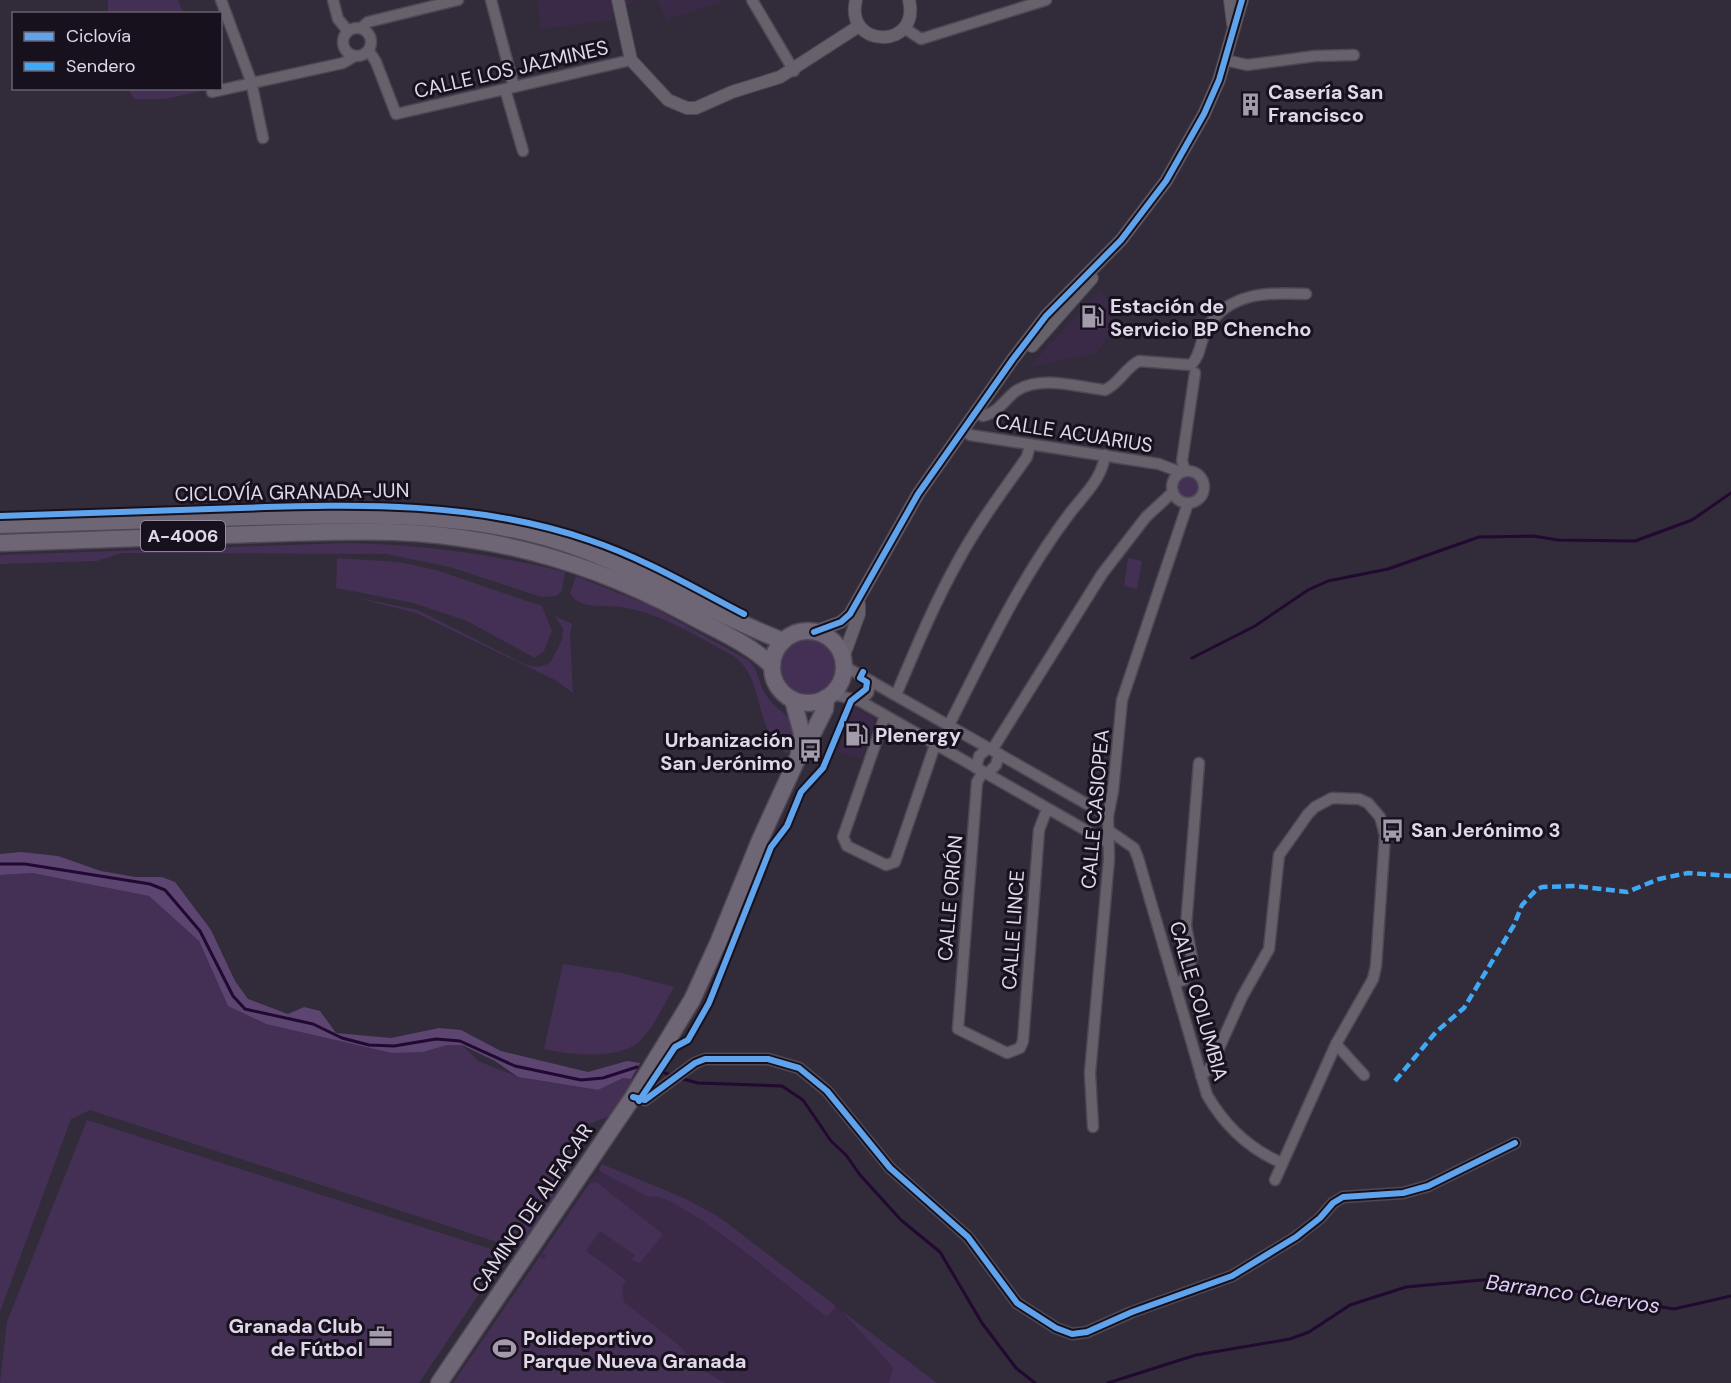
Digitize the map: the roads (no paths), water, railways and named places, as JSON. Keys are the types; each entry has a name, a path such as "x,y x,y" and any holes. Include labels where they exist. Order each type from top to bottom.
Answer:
{"main road":[{"name":"A-4006","path":"0,525 308,516 398,516 467,522 525,532 586,550 625,565 739,623 783,641"},
{"name":"A-4006","path":"0,543 313,532 396,532 461,537 537,554 619,581 750,648 772,666"},
{"path":"803,631 814,632 832,641 844,662 843,677 829,696 816,703 793,700 777,687 772,666 777,648 783,641 803,631"},
{"name":"CAMINO DE ALFACAR","path":"439,1383 633,1097 658,1056 706,971 760,840 829,696"},
{"path":"793,700 802,734 799,755"}],"street":[{"path":"221,0 251,81 262,138"},
{"path":"333,0 338,19 348,31"},
{"path":"355,56 347,49 345,36 348,31 361,28 368,22 458,0"},
{"path":"491,0 523,151"},
{"path":"618,0 631,60 668,100 687,108 696,108 732,92 794,71 859,26"},
{"path":"752,0 794,71"},
{"path":"856,0 854,10 859,26 876,37 896,34 904,28 910,19 909,0"},
{"path":"904,28 921,39 1046,0"},
{"path":"1230,0 1233,25"},
{"path":"814,632 841,622 859,602 914,502 976,412 1007,370 1077,297 1101,263 1147,207 1180,157 1204,114 1225,60 1233,25 1242,0"},
{"path":"222,89 251,81 343,63 355,56 363,56 369,51 368,34 361,28"},
{"name":"CALLE LOS JAZMINES","path":"369,51 376,62 396,114 631,60"},
{"path":"1225,60 1246,65 1315,56 1354,55"},
{"path":"213,92 220,90"},
{"path":"976,412 982,416 992,414 1015,392 1039,382 1105,390 1113,386 1139,361 1191,364 1197,358 1204,335 1214,317 1225,306 1242,298 1275,292 1306,294"},
{"path":"1182,471 1196,472 1205,485 1198,500 1188,503 1179,500 1173,492 1173,481 1182,471 1195,373"},
{"name":"CALLE ACUARIUS","path":"963,430 969,435 1159,464 1182,471"},
{"path":"896,695 924,629 958,560 978,526 1027,457 1030,445"},
{"path":"949,725 1014,597 1052,537 1101,474 1105,455"},
{"path":"982,771 979,756 993,750 1102,574 1146,517 1173,492"},
{"name":"CALLE CASIOPEA","path":"1093,1127 1090,1073 1109,859 1108,816 1113,791 1122,700 1188,503"},
{"path":"859,602 859,614 844,662 871,681 1108,816"},
{"path":"860,701 868,693 871,681"},
{"path":"829,696 860,701 1108,843"},
{"path":"885,716 843,837 843,843 886,866 892,866 935,745"},
{"path":"982,771 996,765 993,750"},
{"path":"1175,983 1184,980 1192,958 1186,926 1199,763"},
{"name":"CALLE ORIÓN","path":"982,771 976,793 958,1029 1007,1053 1014,1052"},
{"path":"1201,1076 1210,1068 1242,997 1269,949 1278,862 1283,848 1315,807 1332,798 1342,796 1359,799 1375,809 1383,824 1385,835 1376,966 1373,979 1336,1044 1275,1180"},
{"name":"CALLE LINCE","path":"1014,1052 1023,1041 1040,823 1047,808"},
{"name":"CALLE COLUMBIA","path":"1108,830 1134,848 1207,1095 1227,1125 1241,1138 1282,1163"},
{"path":"1336,1044 1364,1075"},
{"path":"633,1097 645,1100 671,1083 695,1063 720,1057 768,1059 791,1065 813,1077 890,1168 968,1237 1017,1304 1056,1328 1072,1334 1087,1332 1132,1312 1232,1276 1296,1237 1320,1218 1333,1203 1343,1197 1403,1193 1428,1186 1515,1143"}],"waterway":[{"path":"1192,658 1255,626 1308,590 1328,581 1388,569 1479,537 1533,536 1558,540 1635,541 1692,520 1731,493"},
{"name":"Barranco Cuervos","path":"0,864 25,864 150,884 165,890 200,931 233,996 245,1009 313,1024 342,1038 369,1045 394,1046 436,1039 460,1041 515,1066 581,1080 603,1078 637,1067"},
{"name":"Barranco Cuervos","path":"665,1073 673,1076"},
{"name":"Barranco Cuervos","path":"679,1078 698,1083 782,1086 803,1100 831,1141 846,1155 860,1175 901,1220 940,1252 982,1323 1016,1368 1035,1383"},
{"name":"Barranco Cuervos","path":"1108,1383 1196,1355 1290,1339 1309,1332 1350,1305 1406,1287 1492,1279 1524,1286 1599,1294 1607,1298 1674,1309 1731,1296"}],"place":[{"name":"Casería San Francisco","path":"1250,104"},
{"name":"Estación de Servicio BP Chencho","path":"1092,317"},
{"name":"Plenergy","path":"857,735"},
{"name":"Urbanización San Jerónimo","path":"811,751"},
{"name":"San Jerónimo 3","path":"1393,830"},
{"name":"Granada Club de Fútbol","path":"381,1337"},
{"name":"Polideportivo Parque Nueva Granada","path":"505,1349"}]}
